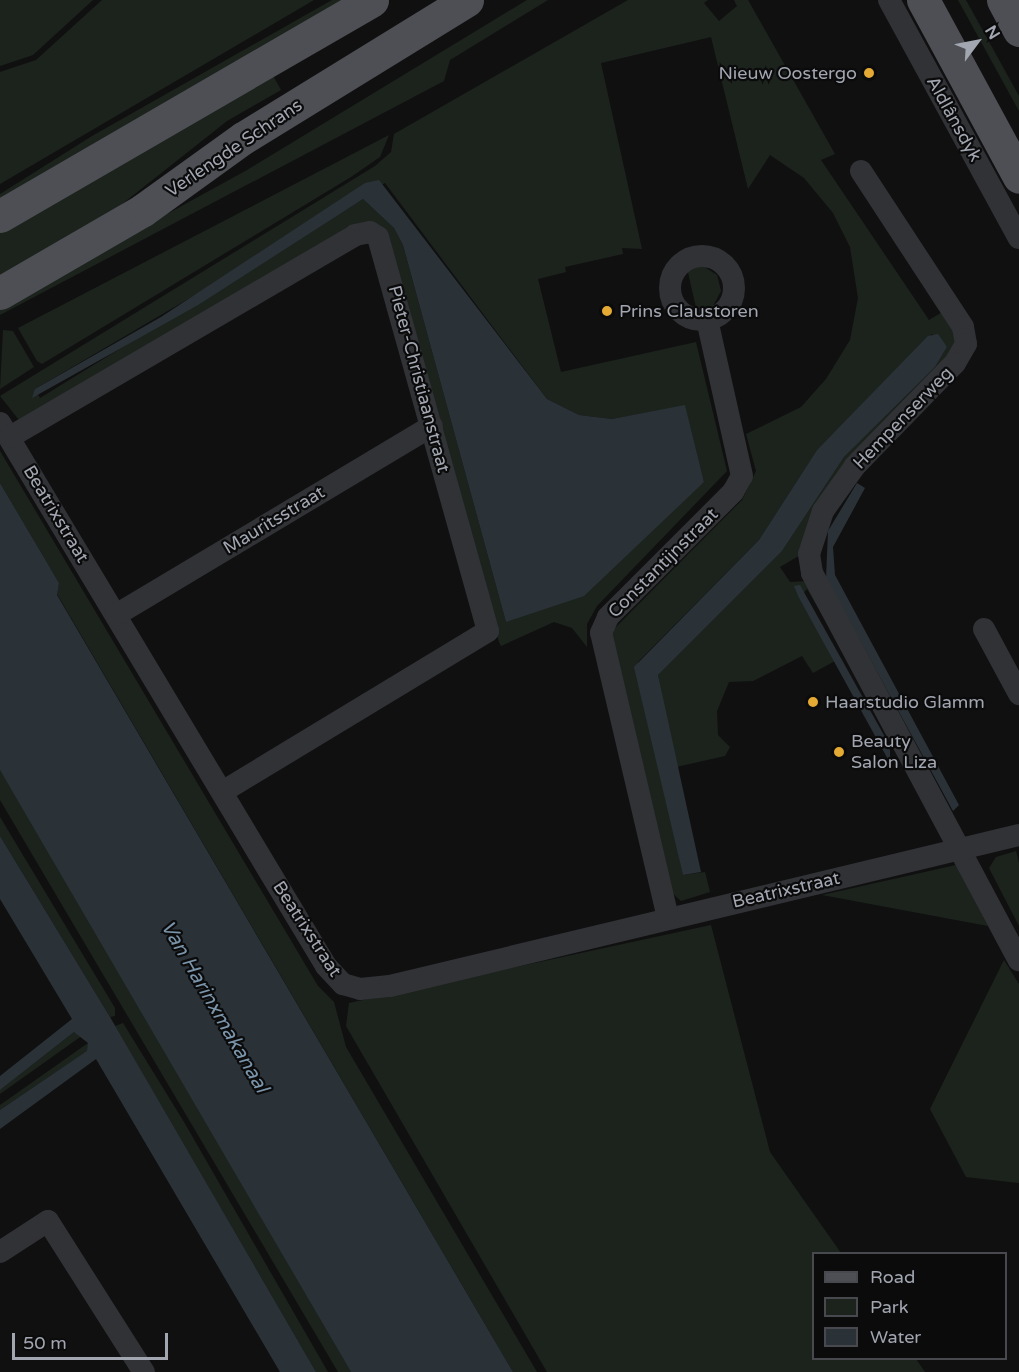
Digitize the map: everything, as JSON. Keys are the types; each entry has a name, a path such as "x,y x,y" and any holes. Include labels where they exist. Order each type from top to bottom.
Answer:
{"main road":[{"path":"0,216 372,0"},
{"name":"Verlengde Schrans","path":"0,293 143,210 243,138 467,0"},
{"name":"Aldlânsdyk","path":"923,0 1019,177"},
{"path":"1003,0 1019,30"}],"street":[{"name":"Aldlânsdyk","path":"889,0 1019,238"},
{"name":"Hempenserweg","path":"861,171 963,327 966,344 955,363 855,466 823,511 809,554 812,573 1019,960"},
{"name":"Pieter-Christiaanstraat","path":"5,430 362,232 378,237 383,246 488,632 222,792"},
{"name":"Constantijnstraat","path":"668,918 601,633 608,617 742,476 706,320"},
{"name":"Mauritsstraat","path":"116,615 432,426"},
{"name":"Beatrixstraat","path":"5,430 326,966 343,984 360,989 615,935 668,918 1019,834"},
{"path":"984,629 1019,694"},
{"path":"0,1252 48,1221 144,1372"}],"green space":[{"path":"0,0 93,0 33,55 0,66"},
{"path":"102,0 314,0 0,184 0,72 36,60"},
{"path":"332,0 347,0 0,203 0,194 92,136"},
{"path":"527,0 548,0 450,60 444,81 0,315 0,306 247,170"},
{"path":"628,0 708,0 704,3 719,21 737,6 734,0 748,0 835,154 821,160 929,320 944,311 960,335 943,367 802,554 780,567 790,582 808,581 848,659 807,589 799,598 835,661 813,673 802,656 753,681 729,682 717,711 718,735 730,747 725,756 676,767 658,675 782,551 844,457 935,367 947,347 932,334 817,450 759,540 638,662 683,875 705,872 710,892 681,901 671,892 609,634 742,500 756,471 746,434 801,407 826,379 850,340 858,298 850,247 833,213 804,178 770,155 748,189 711,37 601,63 642,249 622,248 623,254 565,267 566,272 538,279 561,372 696,342 727,471 597,606 587,624 587,647 572,628 554,622 501,646 499,642 378,227 19,420 0,396 375,166 391,152 394,134","holes":["385,183 547,399 579,415 612,419 685,406 704,482 651,528 506,622 403,245 394,228 363,199 40,398 35,389"]},
{"path":"958,0 966,0 1019,96 1019,111"},
{"path":"271,72 281,90 227,121 112,212 0,277 0,229"},
{"path":"389,135 380,157 351,177 42,364 37,361 18,328"},
{"path":"703,266 717,275 721,291 713,306 697,312 687,268"},
{"path":"3,330 13,331 34,367 0,389"},
{"path":"0,451 318,986 334,1002 346,1047 537,1372 513,1372 57,594 59,583 0,483"},
{"path":"0,770 351,1372 338,1372 0,800"},
{"path":"0,817 115,1008 115,1016 110,1017 0,836"},
{"path":"1016,851 1019,863 1019,926 989,868 996,857"},
{"path":"956,865 988,926 822,895"},
{"path":"711,925 770,1152 840,1252 812,1252 812,1360 917,1360 925,1372 547,1372 346,1026 349,1003"},
{"path":"1004,960 1019,984 1019,1183 966,1177 930,1109"},
{"path":"123,1023 184,1122 328,1372 316,1372 115,1026"},
{"path":"74,1032 83,1035 0,1094 0,1090"},
{"path":"88,1043 88,1051 0,1110 0,1105"}],"water":[{"path":"379,180 547,399 579,415 612,419 685,405 704,482 584,596 506,622 403,245 394,228 363,199 198,305 32,398 35,389 161,317 365,183"},
{"path":"938,334 947,347 935,367 844,457 782,551 658,675 701,872 683,875 634,667 759,540 817,450 928,336"},
{"name":"Van Harinxmakanaal","path":"0,483 59,583 57,595 513,1372 351,1372 0,770"},
{"path":"857,483 865,488 833,547 835,575 959,805 953,811 826,578 828,531"},
{"path":"800,585 890,746 890,763 799,598 794,586"},
{"path":"0,836 110,1017 316,1372 280,1372 96,1059 0,1129 0,1110 87,1051 88,1043 74,1032 0,1090 0,1076 72,1019 0,899"}],"place":[{"name":"Nieuw Oostergo","path":"869,73"},
{"name":"Prins Claustoren","path":"607,311"},
{"name":"Haarstudio Glamm","path":"813,702"},
{"name":"Beauty Salon Liza","path":"839,752"}]}
